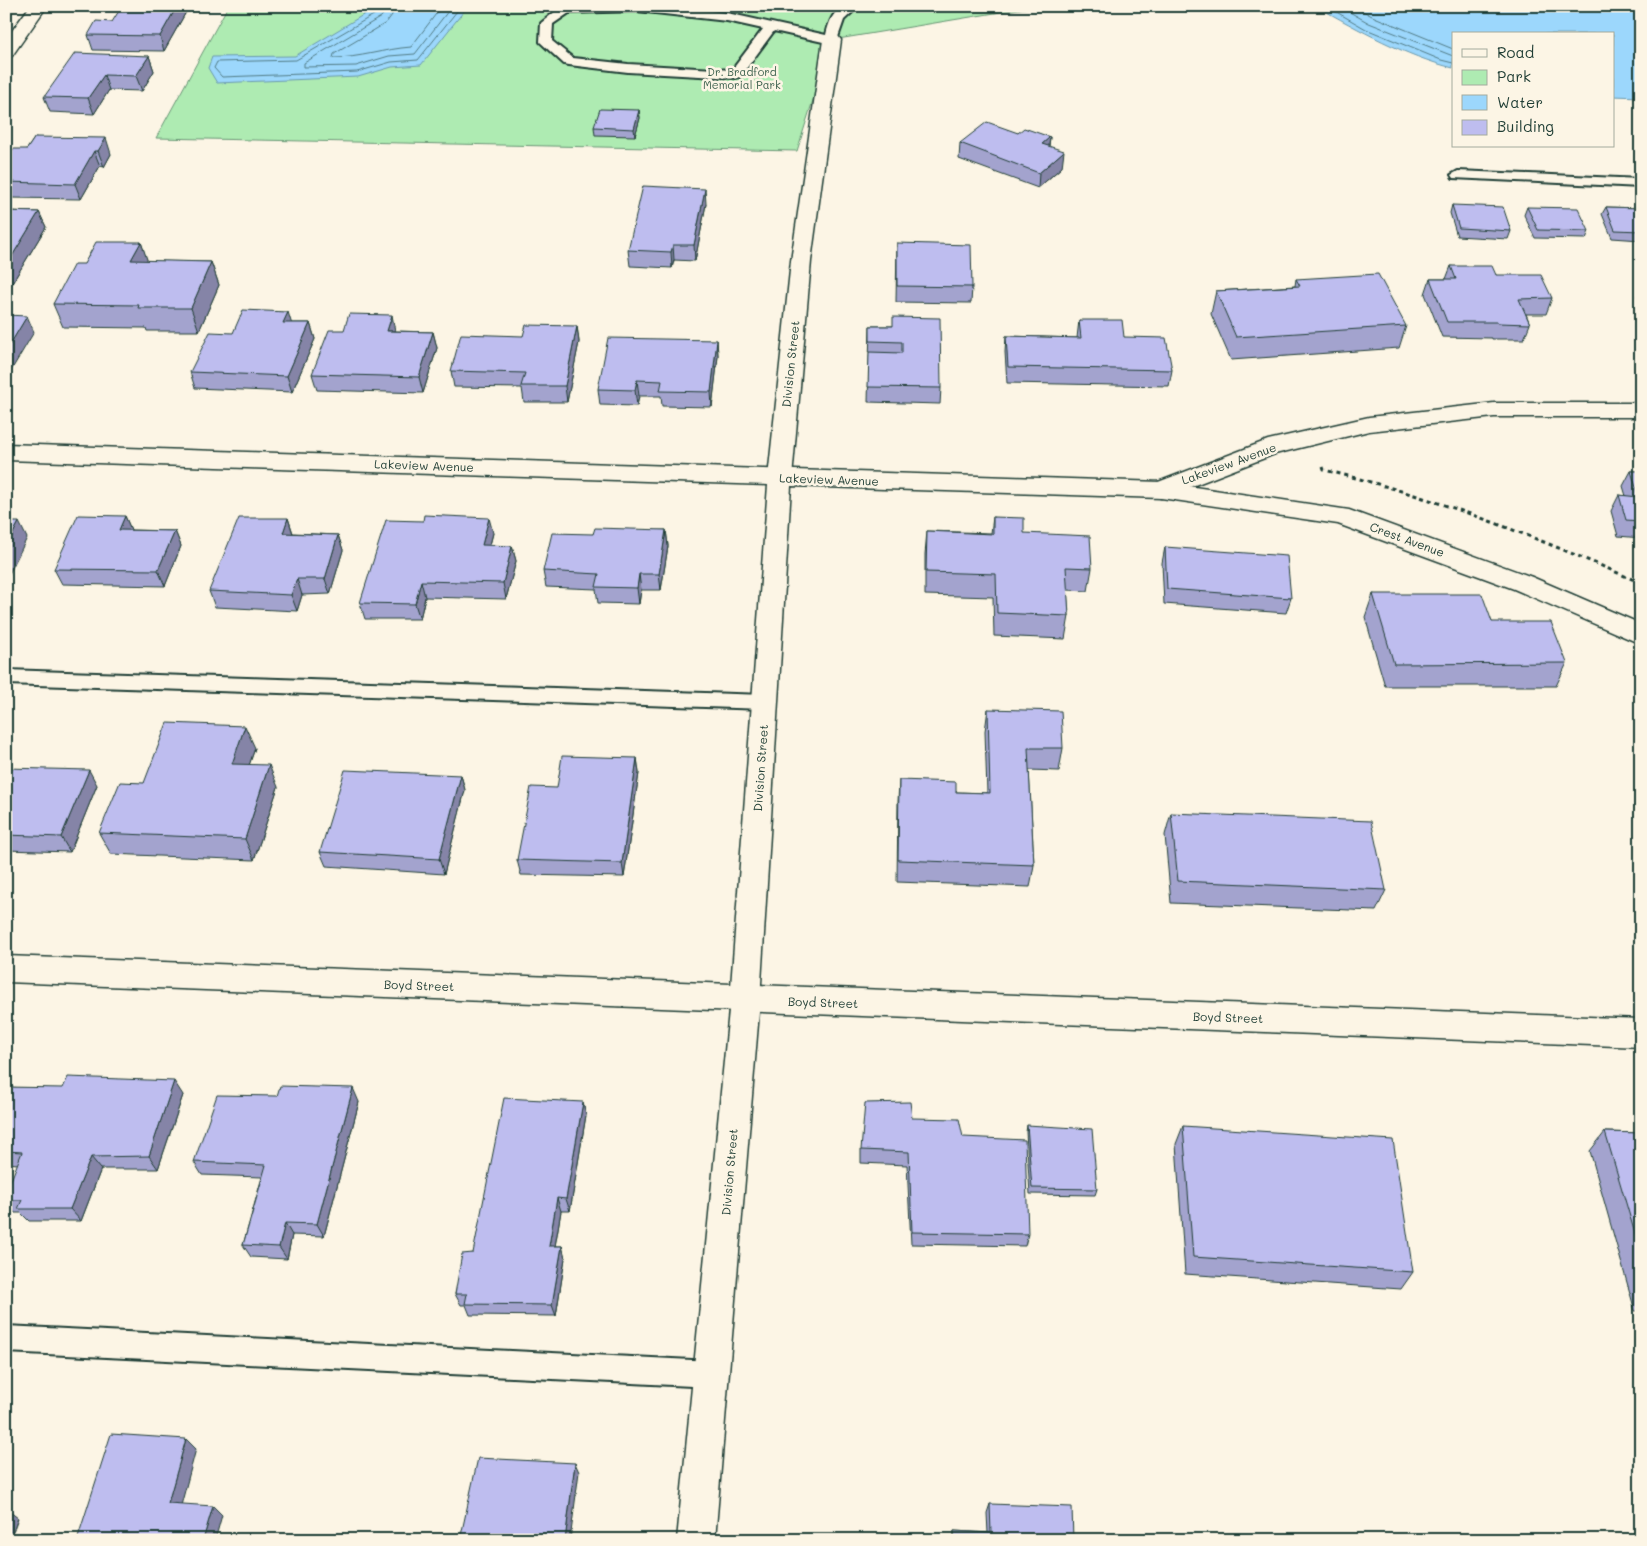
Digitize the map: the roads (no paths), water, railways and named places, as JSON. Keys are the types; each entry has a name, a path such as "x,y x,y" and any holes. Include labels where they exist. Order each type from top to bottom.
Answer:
{"street":[{"path":"6,52 39,6"},
{"name":"Division Street","path":"696,1540 745,1000 780,478 802,261 832,40"},
{"name":"Lakeview Avenue","path":"6,452 1161,490 1268,448 1368,424 1494,410 1641,410"},
{"name":"Crest Avenue","path":"1161,490 1341,516 1523,583 1641,635"},
{"name":"Boyd Street","path":"6,970 1641,1034"}],"lane":[{"name":"Division Street","path":"832,40 834,24 844,10 853,6"},
{"path":"771,27 735,74 628,68 569,61 546,42 547,23 566,9 637,7 727,17 832,40"},
{"path":"1458,175 1641,183"},
{"path":"6,677 765,702"},
{"path":"6,1339 712,1374"}],"water":[{"path":"378,6 468,6 421,65 392,67 358,77 217,83 208,68 212,57 295,56"},
{"path":"1316,6 1641,6 1641,97 1614,96 1614,32 1452,32 1452,68 1417,57 1366,33"}],"park label":[{"name":"Dr. Bradford Memorial Park","path":"742,78"}]}
